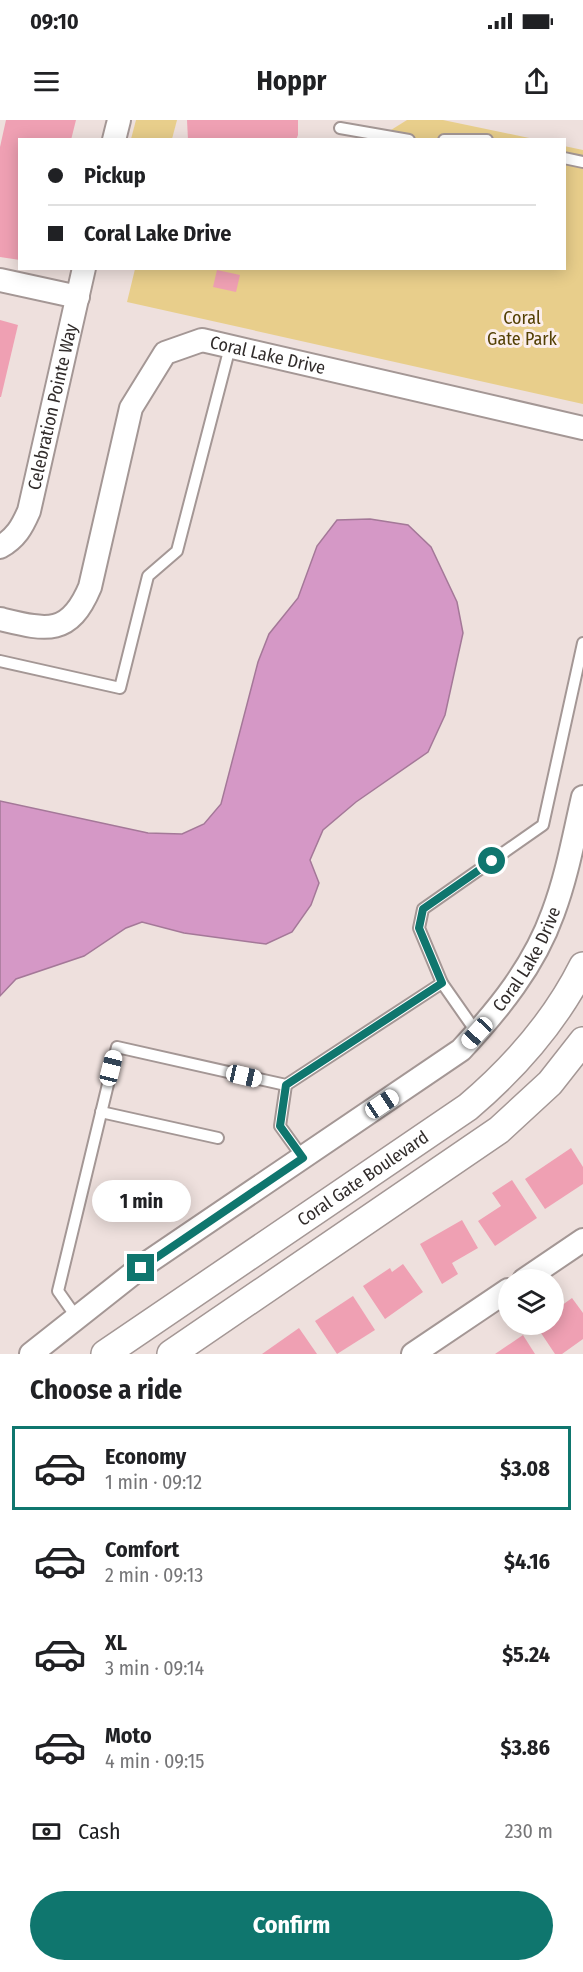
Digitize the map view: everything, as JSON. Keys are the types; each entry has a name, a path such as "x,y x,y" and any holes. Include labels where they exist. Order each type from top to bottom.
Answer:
{"street":[{"path":"114,138 118,120"},
{"name":"Celebration Pointe Way","path":"5,544 21,529 29,511 84,270"},
{"path":"0,280 78,297"},
{"name":"Coral Lake Drive","path":"0,619 35,628 60,626 81,609 90,587 131,408 165,353 202,340 583,428"},
{"name":"Coral Lake Drive","path":"31,1354 141,1268 461,1050 520,979 541,942 563,885 583,797"},
{"name":"Coral Gate Boulevard","path":"105,1354 468,1107 526,1052 560,1005 583,966"},
{"name":"Coral Gate Boulevard","path":"171,1354 499,1130 550,1083 583,1041"},
{"path":"540,1269 583,1240"},
{"path":"413,1354 498,1297"}],"lane":[{"path":"340,128 398,138"},
{"path":"566,158 583,162"},
{"path":"0,661 120,688 148,576 177,551 230,346"},
{"path":"477,1033 442,983 419,928 423,909 543,825 583,643"},
{"path":"77,1318 58,1291 117,1047 286,1085 442,983"},
{"path":"286,1085 280,1126 303,1158"},
{"path":"101,1112 218,1138"}],"green space":[{"path":"136,120 177,120 172,138 131,138"},
{"path":"407,120 443,120 529,138 378,138"},
{"name":"Coral Gate Park","path":"566,146 583,150 583,404 127,302 135,270 566,270"}],"shaded area":[{"path":"370,519 408,525 431,547 457,602 463,633 445,715 428,752 356,802 323,830 310,860 319,883 311,905 292,932 266,944 184,933 142,922 126,928 84,956 16,979 0,996 0,801 148,833 182,834 204,824 221,804 258,662 269,634 298,598 317,546 337,520"}],"building":[{"path":"6,120 76,120 72,138 18,138 18,260 0,257 0,147"},
{"path":"187,120 298,120 297,138 188,138"},
{"path":"217,270 240,275 236,292 213,287"},
{"path":"0,320 18,325 1,397 0,397"},
{"path":"571,1148 583,1167 583,1184 545,1209 525,1179"},
{"path":"512,1180 537,1218 495,1246 478,1221 501,1206 492,1193"},
{"path":"462,1220 478,1248 452,1263 458,1274 442,1284 420,1244"},
{"path":"403,1264 423,1292 385,1319 363,1286 390,1268 392,1272"},
{"path":"353,1296 375,1330 337,1354 315,1321"},
{"path":"572,1298 583,1313 583,1339 562,1354 555,1354 542,1335 564,1335 564,1304"},
{"path":"299,1328 317,1354 262,1354"},
{"path":"523,1335 535,1354 495,1354"}],"route":[{"path":"141,1268 303,1158 280,1126 286,1085 442,983 419,928 423,909 492,861"}]}
